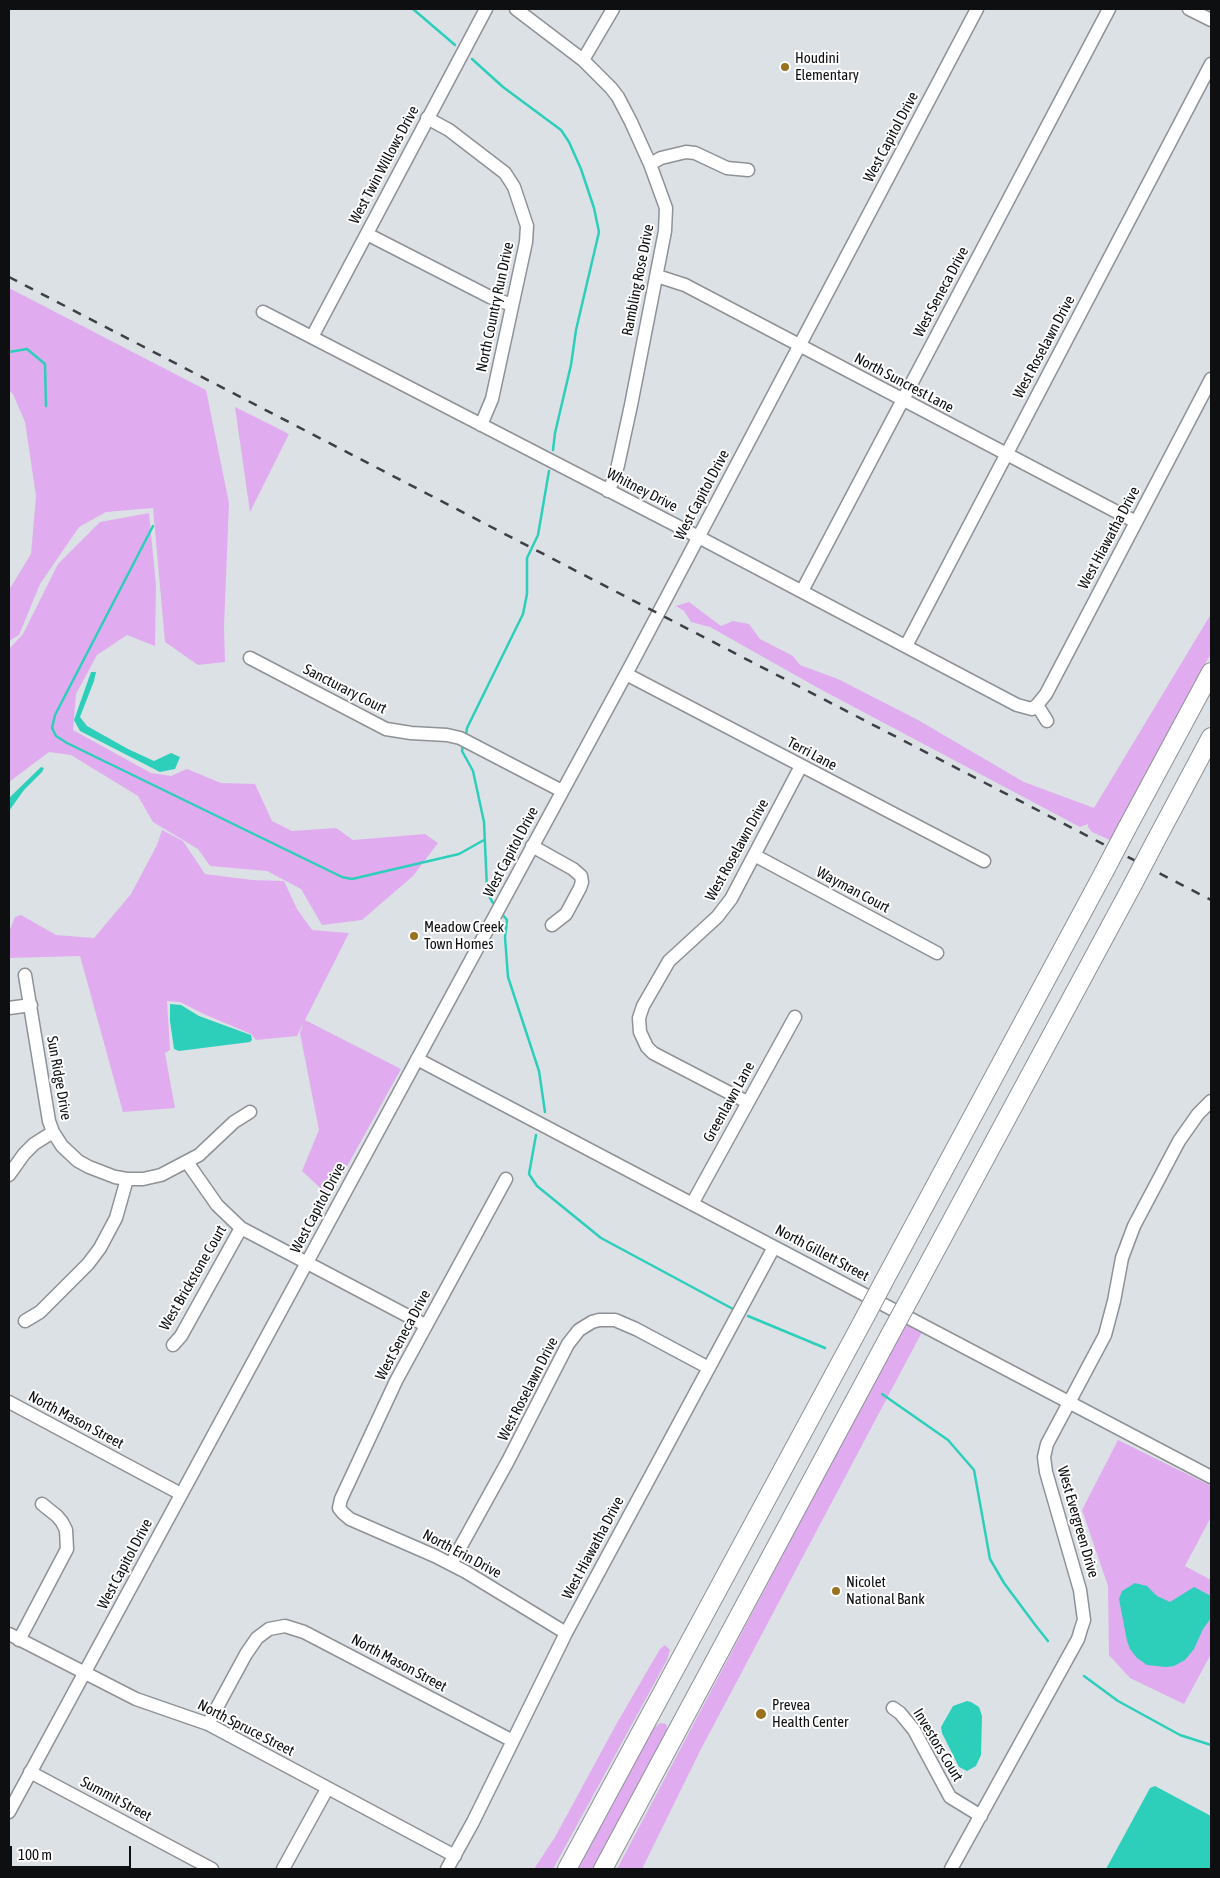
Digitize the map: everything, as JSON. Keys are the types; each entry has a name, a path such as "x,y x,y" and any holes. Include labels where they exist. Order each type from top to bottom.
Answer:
{"highway":[{"path":"567,1869 1211,672"},
{"path":"603,1869 1211,737"}],"street":[{"name":"West Twin Willows Drive","path":"312,337 486,9"},
{"name":"Rambling Rose Drive","path":"516,9 583,60 618,97 632,122 666,208 665,231 657,276 618,465 608,491"},
{"path":"583,60 613,9"},
{"name":"West Capitol Drive","path":"9,1812 626,674 977,9"},
{"name":"West Seneca Drive","path":"802,591 1109,9"},
{"path":"1189,9 1211,20"},
{"name":"West Roselawn Drive","path":"906,646 1211,64"},
{"name":"North Country Run Drive","path":"428,118 449,130 504,173 514,187 527,226 492,399 481,425"},
{"path":"650,164 661,158 686,152 695,153 727,168 748,170"},
{"path":"367,234 490,297 512,305"},
{"name":"North Suncrest Lane","path":"657,276 685,285 1136,522"},
{"name":"Whitney Drive","path":"263,312 802,591 1017,705 1035,707"},
{"name":"West Hiawatha Drive","path":"1035,707 1046,694 1211,379"},
{"name":"Sancturary Court","path":"250,658 386,729 411,733 447,735 464,740 562,791"},
{"name":"Terri Lane","path":"626,674 984,861"},
{"path":"1035,707 1047,721"},
{"name":"West Roselawn Drive","path":"747,1102 653,1052 643,1040 639,1025 643,1006 668,961 707,927 725,908 801,766"},
{"path":"532,846 573,869 581,876 580,888 566,914 552,925"},
{"name":"Wayman Court","path":"754,855 937,953"},
{"name":"Sun Ridge Drive","path":"25,975 45,1106 53,1132 62,1146 78,1161 89,1168 127,1179 143,1179 162,1174 187,1162 205,1150 234,1122 250,1112"},
{"path":"9,1008 31,1005"},
{"name":"Greenlawn Lane","path":"692,1204 795,1017"},
{"name":"North Gillett Street","path":"417,1059 1211,1477"},
{"name":"West Evergreen Drive","path":"951,1869 1078,1638 1084,1620 1080,1590 1054,1506 1044,1464 1047,1444 1105,1336 1122,1258 1134,1226 1179,1141 1198,1114 1211,1101"},
{"path":"9,1175 24,1154 34,1144 53,1132"},
{"path":"187,1162 217,1205 241,1228 425,1325"},
{"path":"25,1321 40,1312 88,1264 100,1248 116,1218 127,1179"},
{"name":"West Seneca Drive","path":"341,1511 339,1505 341,1500 396,1381 506,1179"},
{"name":"West Brickstone Court","path":"173,1345 181,1336 241,1228"},
{"name":"West Hiawatha Drive","path":"447,1869 566,1633 774,1246"},
{"name":"West Roselawn Drive","path":"451,1564 508,1461 568,1344 579,1330 599,1320 615,1320 636,1329 709,1368"},
{"name":"North Mason Street","path":"9,1402 181,1494"},
{"path":"14,1637 67,1549 66,1530 62,1522 42,1504"},
{"name":"North Erin Drive","path":"341,1511 350,1518 451,1564 566,1633"},
{"name":"North Mason Street","path":"208,1724 251,1645 269,1629 285,1626 304,1632 511,1740"},
{"name":"North Spruce Street","path":"14,1637 143,1702 208,1724 455,1856"},
{"name":"Investors Court","path":"893,1708 900,1713 914,1730 950,1797 981,1816"},
{"name":"Summit Street","path":"30,1772 212,1869"},
{"path":"283,1869 327,1788"}],"shaded area":[{"path":"9,288 206,390 229,503 224,626 225,662 198,665 165,642 153,508 106,512 79,527 40,584 19,635 9,641 9,590 31,554 36,496 25,422 13,394 9,391"},
{"path":"235,407 289,434 250,512"},
{"path":"149,513 156,585 155,646 127,635 97,655 76,694 73,730 151,773 171,776 187,769 221,783 255,784 272,821 292,831 336,828 353,840 425,834 438,843 413,876 362,920 322,925 301,889 267,871 210,866 198,849 153,822 138,796 71,755 49,752 9,782 9,649 23,634 58,564 100,522"},
{"path":"689,602 721,626 733,621 749,624 760,639 793,656 800,665 838,679 918,720 1024,782 1094,808 1211,614 1211,653 1114,838 1110,840 1092,832 1088,824 1080,827 820,689 710,627 691,622 684,611 676,606"},
{"path":"91,672 96,672 94,681 80,717 87,726 154,761 171,753 180,757 175,769 160,772 80,731 74,720"},
{"path":"41,767 44,768 42,772 24,790 9,811 9,798"},
{"path":"162,830 183,841 205,874 252,880 284,881 297,909 312,930 349,933 305,1020 401,1069 330,1197 302,1171 319,1130 300,1033 304,1022 297,1036 256,1040 251,1034 180,1002 167,1001 170,1050 165,1053 175,1108 123,1112 80,956 9,958 9,932 15,917 21,915 56,935 94,938 131,894 157,845"},
{"path":"170,1004 181,1005 199,1016 251,1035 252,1040 250,1042 179,1051 174,1049 170,1021"},
{"path":"907,1324 922,1332 700,1751 642,1869 617,1869 889,1354"},
{"path":"1118,1440 1211,1486 1211,1517 1185,1566 1211,1580 1211,1654 1184,1704 1130,1678 1109,1655 1108,1586 1082,1510"},
{"path":"1135,1583 1147,1586 1157,1596 1170,1602 1194,1587 1211,1596 1211,1618 1203,1629 1194,1649 1185,1660 1174,1666 1147,1665 1137,1658 1130,1649 1119,1599 1122,1591"},
{"path":"665,1645 670,1650 667,1660 553,1869 534,1869 555,1837 660,1649"},
{"path":"967,1701 979,1707 982,1716 981,1755 976,1766 967,1771 959,1767 942,1733 941,1727 953,1706"},
{"path":"660,1723 666,1724 666,1734 593,1869 578,1869 654,1728"},
{"path":"1155,1786 1211,1816 1211,1869 1106,1869 1150,1788"}],"waterway":[{"path":"413,9 455,45"},
{"path":"472,59 503,87 561,130 569,142 581,169 594,208 599,232 576,330 571,365 555,433 553,450"},
{"path":"9,352 27,349 45,364 46,406"},
{"path":"466,735 467,728 523,614 527,594 527,558 538,535 549,471"},
{"path":"153,526 55,715 52,728 56,736 342,877 352,879 459,854 484,840"},
{"path":"463,745 462,751 473,771 484,822 487,889 495,906"},
{"path":"502,914 507,920 505,937 508,977 539,1071 545,1112"},
{"path":"536,1135 529,1174 537,1186 601,1238 733,1309"},
{"path":"748,1316 825,1348"},
{"path":"882,1394 948,1440 974,1470 990,1559 1004,1583 1048,1641"},
{"path":"1084,1676 1118,1701 1180,1735 1211,1745"}],"railway":[{"path":"9,277 1211,900"}],"place":[{"name":"Houdini Elementary","path":"785,67"},
{"name":"Meadow Creek Town Homes","path":"414,936"},
{"name":"Nicolet National Bank","path":"836,1591"},
{"name":"Prevea Health Center","path":"761,1714"}]}
